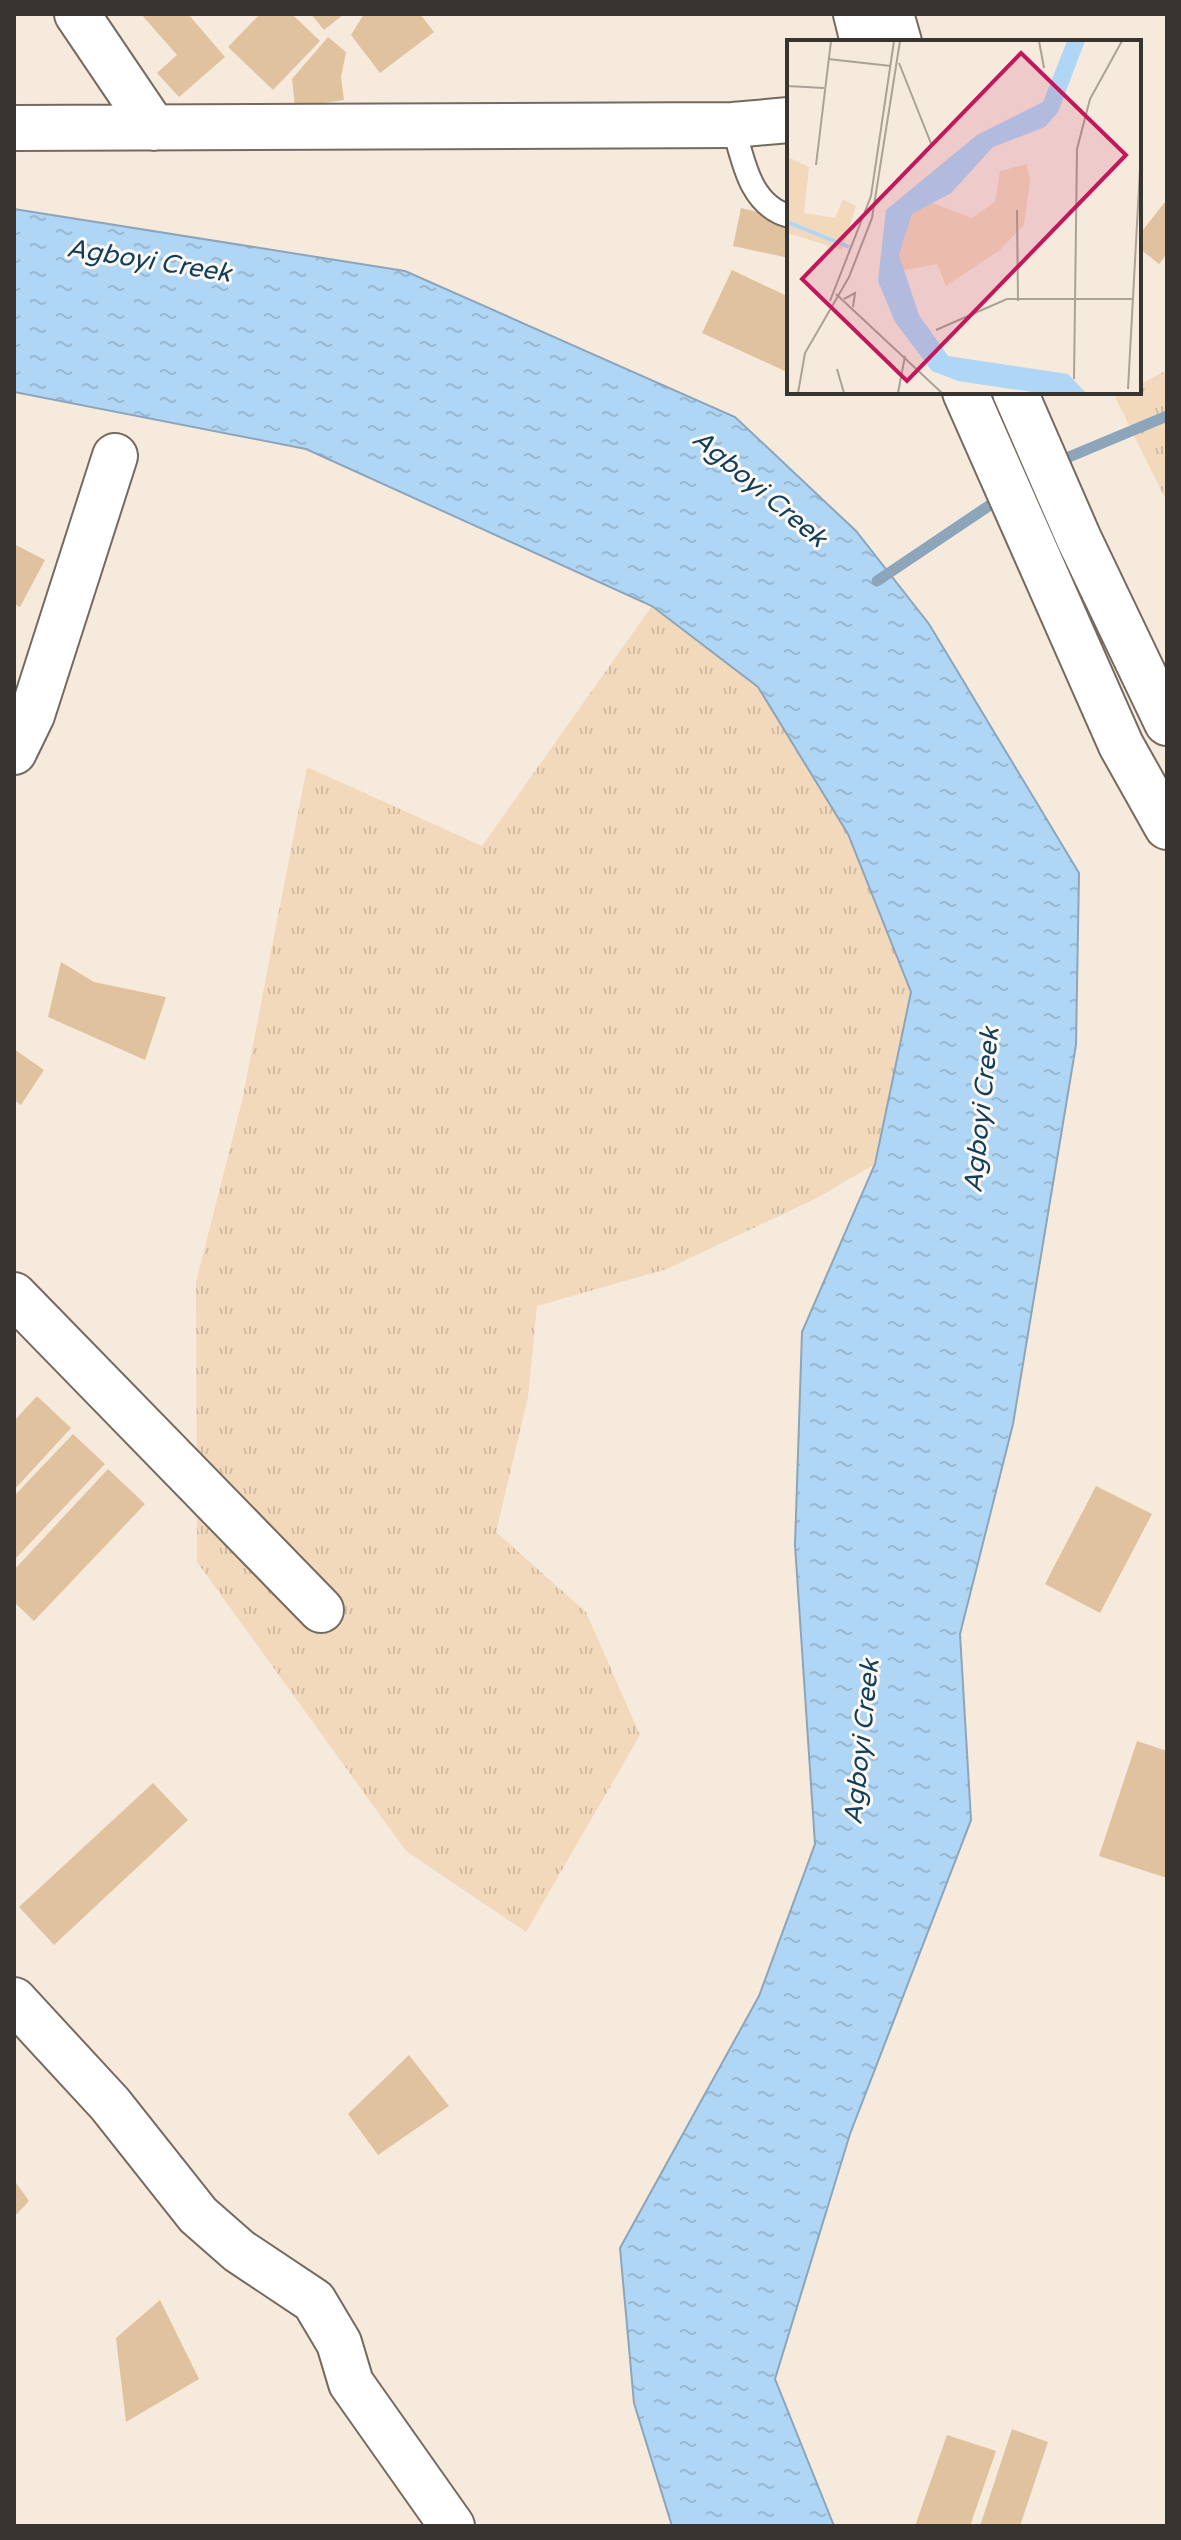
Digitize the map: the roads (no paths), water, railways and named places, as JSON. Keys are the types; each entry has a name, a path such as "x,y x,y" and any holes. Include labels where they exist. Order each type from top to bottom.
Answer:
{"street":[{"path":"77,14 154,128"},
{"path":"856,14 862,40"},
{"path":"891,14 898,40"},
{"path":"14,128 733,125 787,120"},
{"path":"966,394 1121,745 1167,827"},
{"path":"1016,394 1079,539 1167,723"},
{"path":"14,752 32,715 115,456"},
{"path":"14,1295 321,1610"},
{"path":"14,2000 110,2104 198,2215 239,2251 314,2301 339,2343 351,2383 452,2526"}],"lane":[{"path":"733,125 750,183 759,197 787,216"}],"water":[{"name":"Agboyi Creek","path":"14,209 405,271 735,417 856,531 929,624 1079,873 1076,1045 1013,1424 960,1634 971,1820 850,2134 775,2379 834,2526 672,2526 634,2403 620,2248 759,1996 815,1844 795,1545 802,1332 875,1164 911,992 848,834 758,687 652,606 306,449 14,392"}],"waterway":[{"path":"1057,462 1167,416"},
{"path":"877,581 1002,497"}]}
